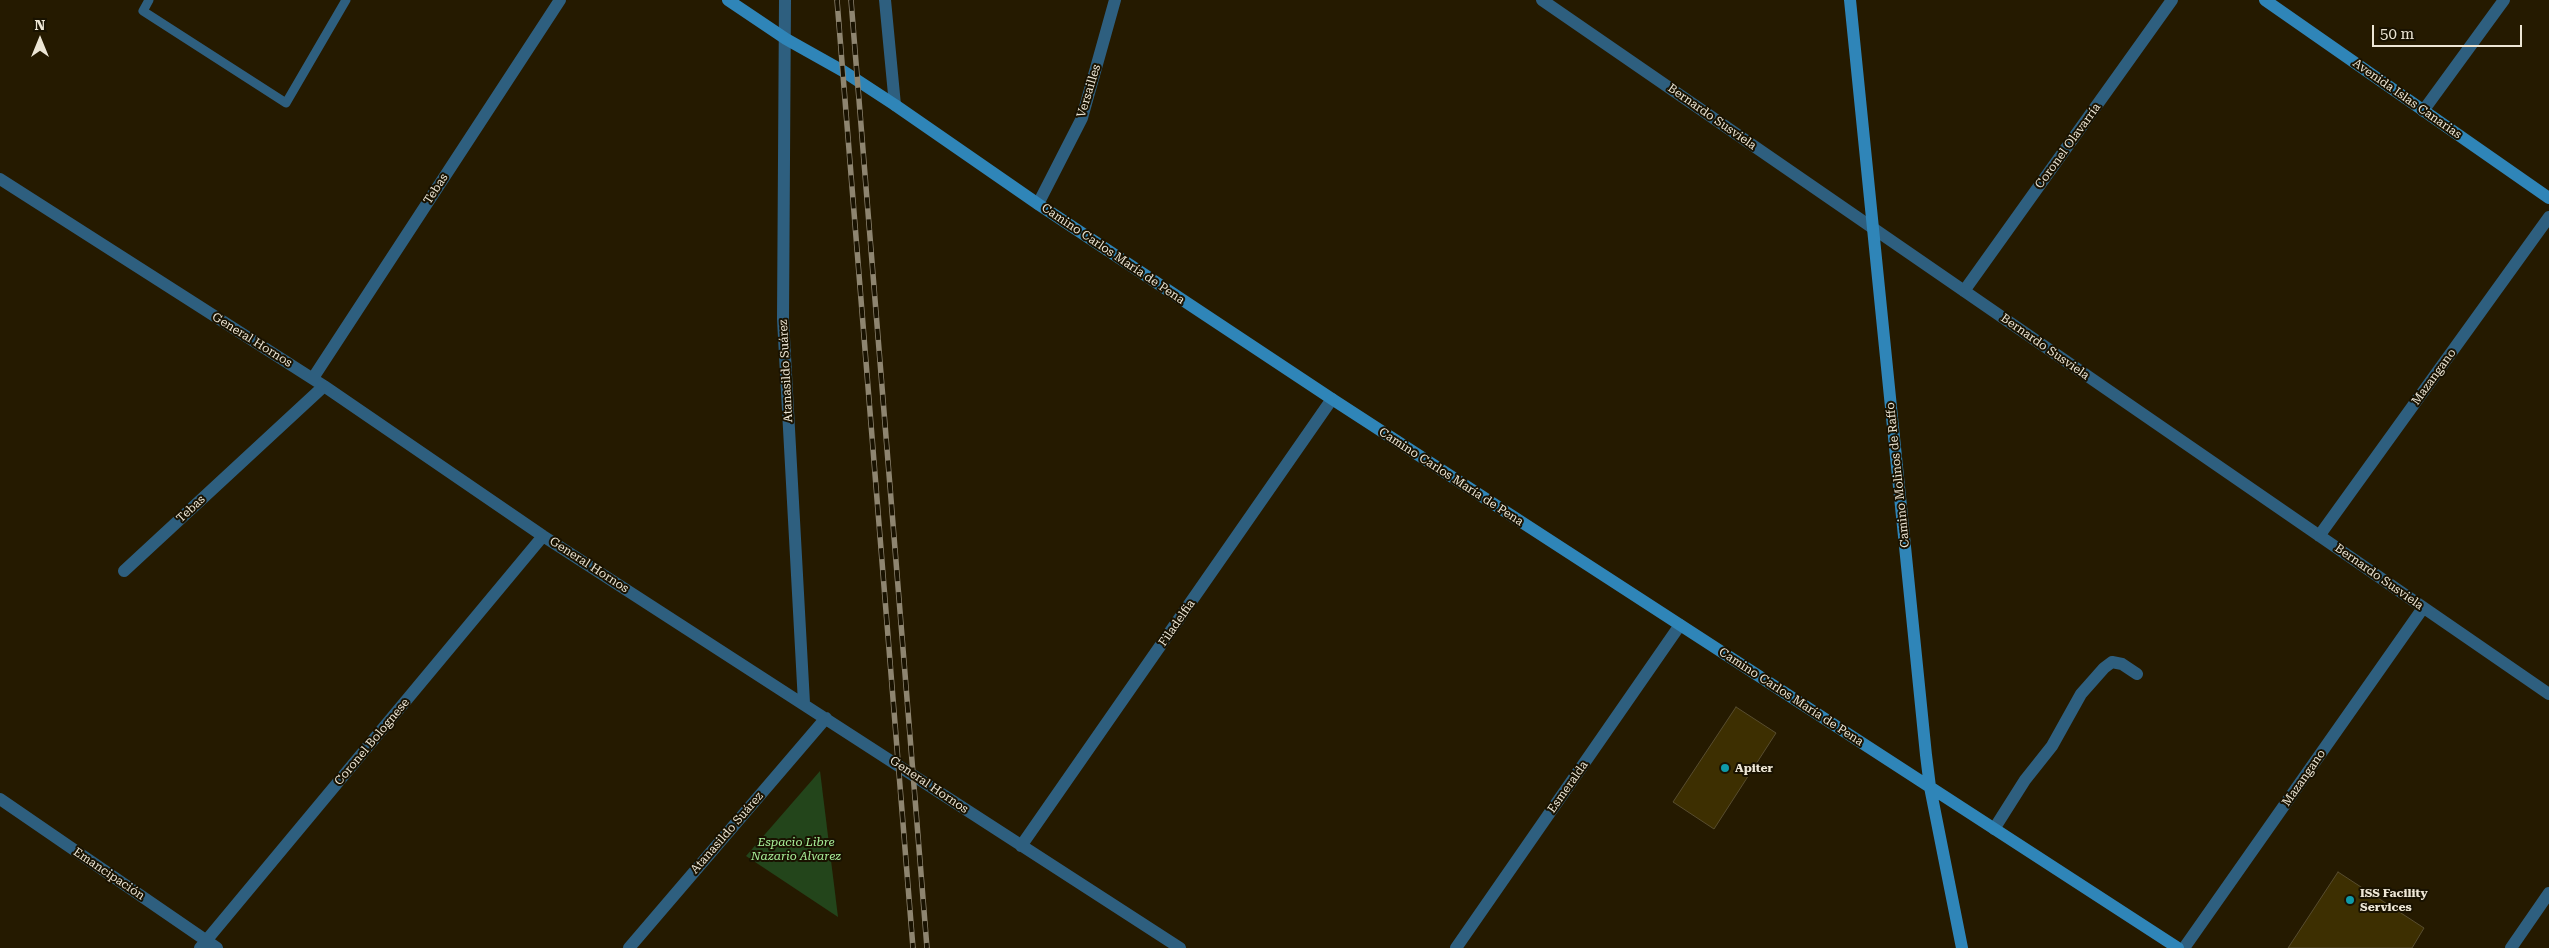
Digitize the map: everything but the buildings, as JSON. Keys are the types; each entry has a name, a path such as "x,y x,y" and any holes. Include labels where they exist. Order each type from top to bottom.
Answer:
{"street":[{"name":"Tebas","path":"313,378 560,0"},
{"name":"Camino Carlos María de Pena","path":"728,0 786,39 843,71 1332,400 2178,948"},
{"name":"Atanasildo Suárez","path":"785,0 783,319 804,703"},
{"path":"885,0 894,105"},
{"name":"Versailles","path":"1038,204 1082,118 1115,0"},
{"name":"Bernardo Susviela","path":"1542,0 2549,694"},
{"name":"Camino Molinos de Raffo","path":"1850,0 1930,787 1962,948"},
{"name":"Coronel Olavarría","path":"1964,291 2172,0"},
{"name":"Avenida Islas Canarias","path":"2265,0 2549,198"},
{"path":"2423,111 2504,0"},
{"name":"General Hornos","path":"0,179 313,378 543,536 804,703 1180,948"},
{"name":"Mazangano","path":"2319,536 2549,217"},
{"name":"Tebas","path":"124,571 324,386"},
{"name":"Filadelfia","path":"1021,846 1332,400"},
{"name":"Coronel Bolognese","path":"208,946 543,536"},
{"name":"Mazangano","path":"2184,948 2423,608"},
{"name":"Esmeralda","path":"1456,948 1680,625"},
{"path":"1994,828 2025,780 2052,746 2081,694 2104,668 2112,662 2122,664 2137,674"},
{"name":"Atanasildo Suárez","path":"629,948 826,718"},
{"name":"Emancipación","path":"0,799 208,946"},
{"path":"2511,948 2549,893"}],"lane":[{"path":"149,0 143,11 286,103 346,0"}],"green space":[{"name":"Espacio Libre Nazario Alvarez","path":"820,771 838,917 746,856"}],"railway":[{"path":"837,0 913,948"},
{"path":"851,0 927,948"}],"place":[{"name":"Apiter","path":"1725,768"},
{"name":"ISS Facility Services","path":"2350,900"}]}
